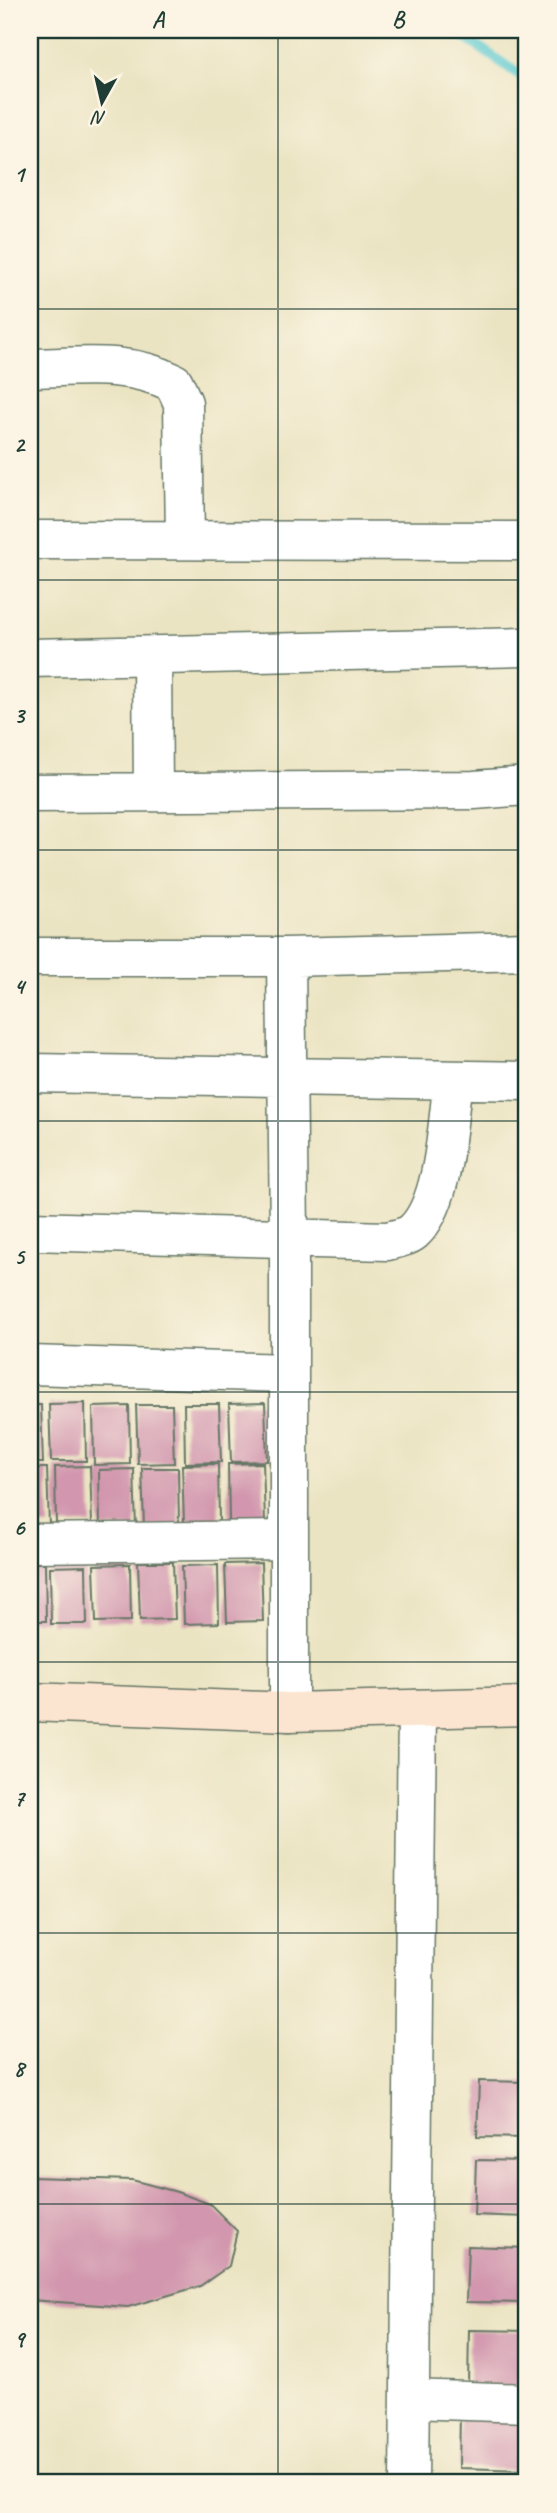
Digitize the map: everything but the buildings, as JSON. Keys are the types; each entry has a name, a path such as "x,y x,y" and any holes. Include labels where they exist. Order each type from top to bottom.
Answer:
{"street":[{"path":"30,368 123,366 154,373 174,383 183,402 186,540"},
{"path":"30,540 527,541"},
{"path":"30,658 527,647"},
{"path":"152,656 153,792"},
{"path":"30,793 474,790 527,786"},
{"path":"30,957 286,957 527,951"},
{"path":"286,957 289,1712"},
{"path":"30,1073 527,1081"},
{"path":"30,1231 387,1241 411,1234 429,1213 438,1186 453,1080"},
{"path":"30,1365 289,1373"},
{"path":"30,1543 289,1540"},
{"path":"30,1702 289,1712 527,1706"},
{"path":"409,2483 417,1709"},
{"path":"410,2399 527,2403"}],"waterway":[{"path":"454,30 527,80"}]}
